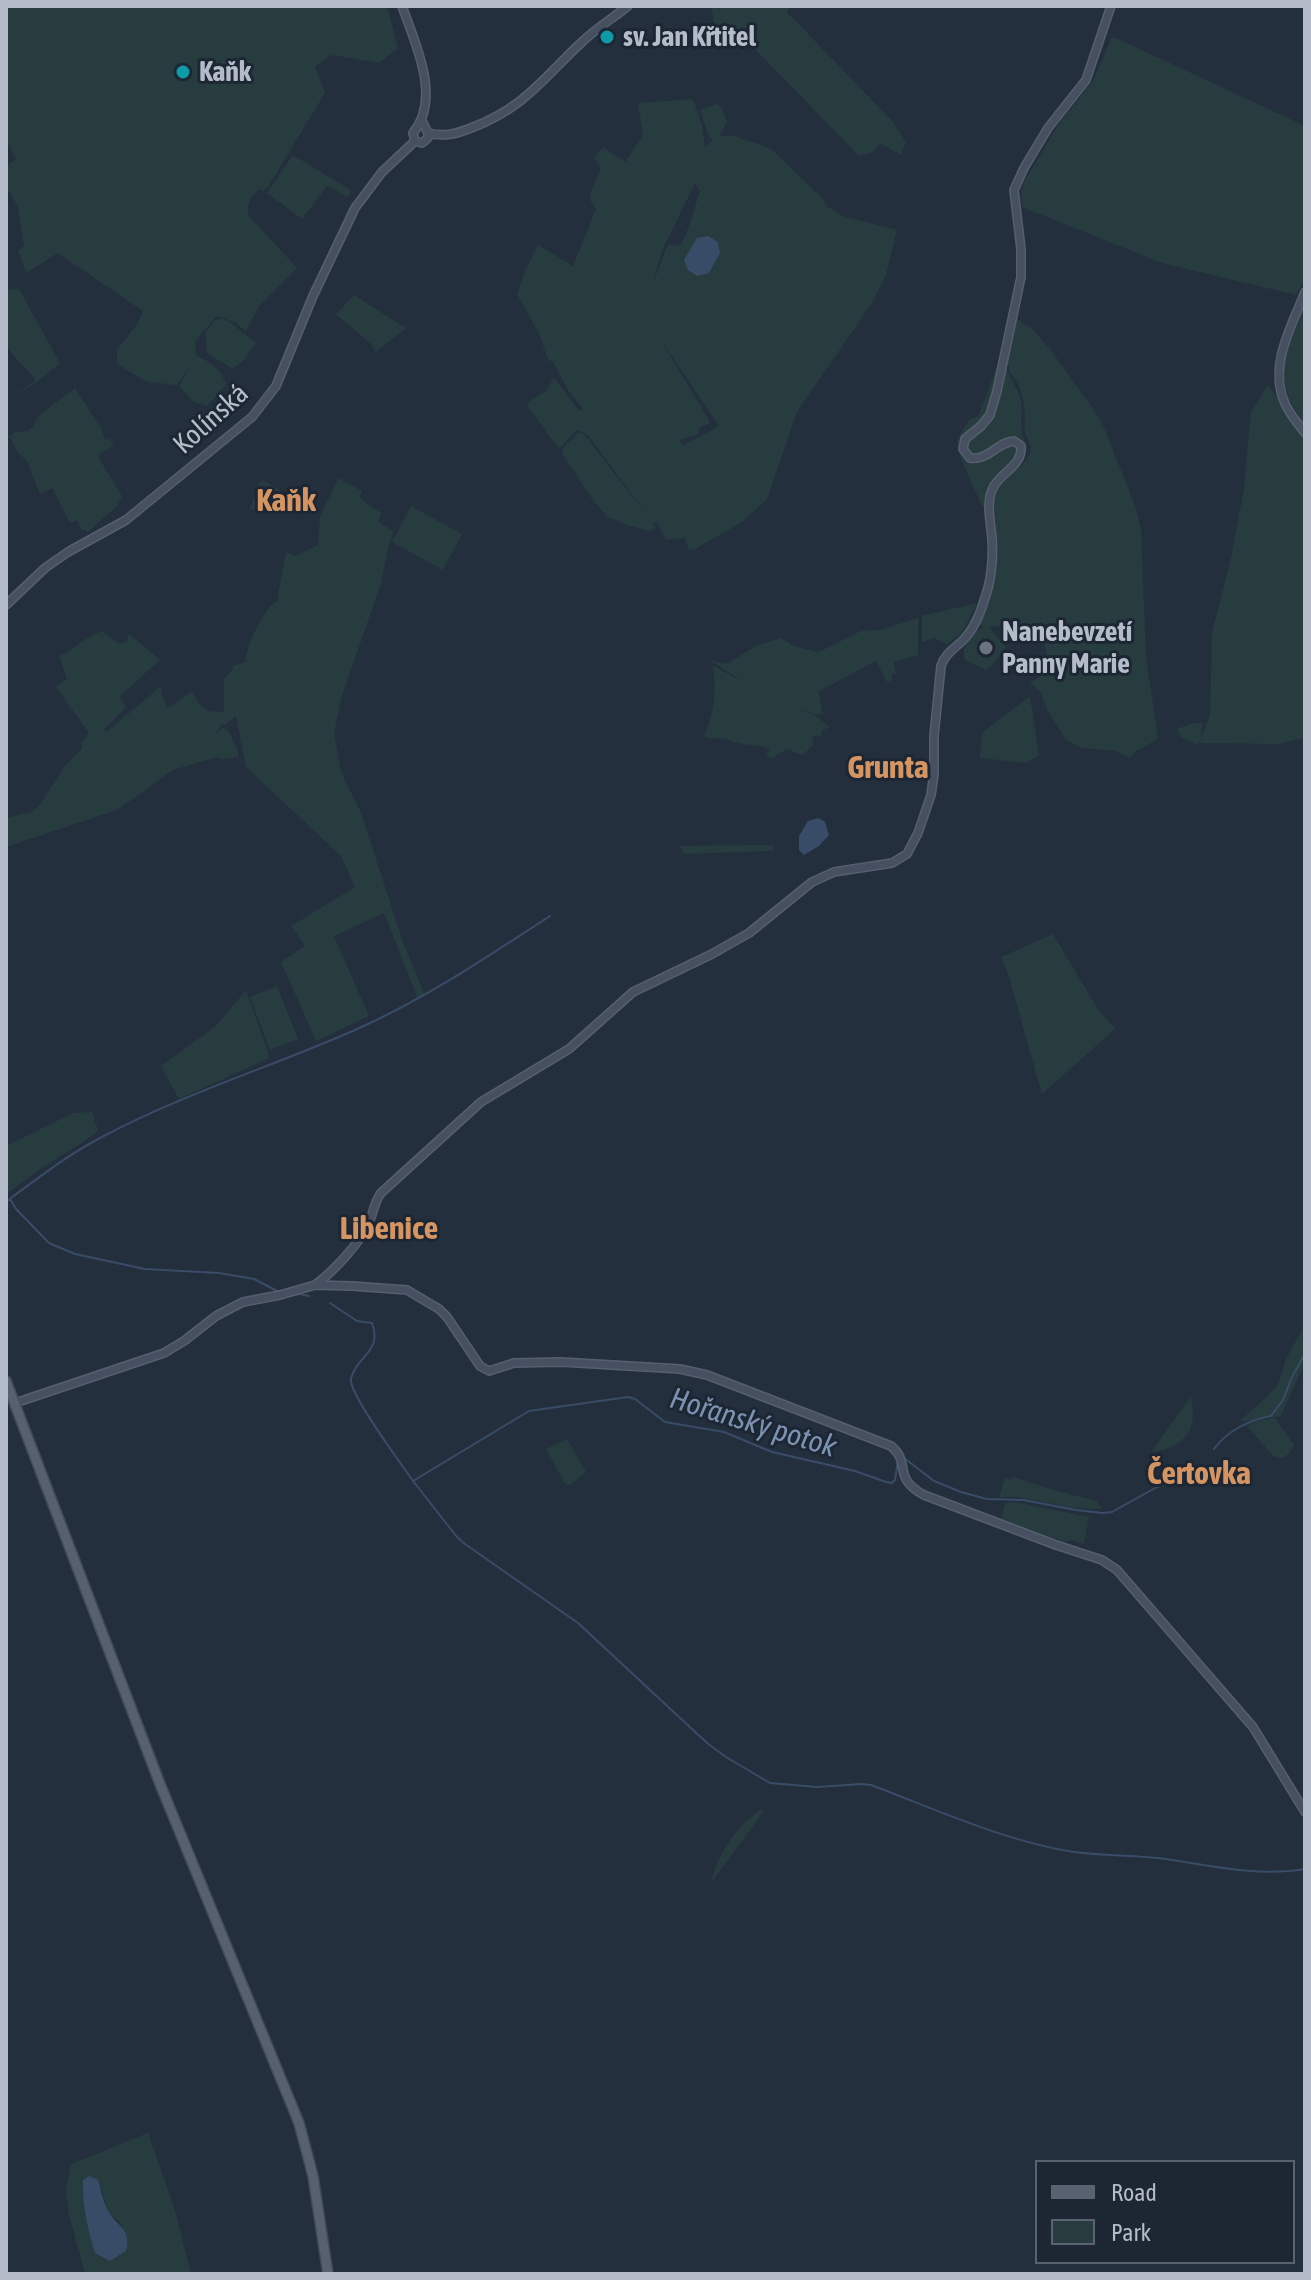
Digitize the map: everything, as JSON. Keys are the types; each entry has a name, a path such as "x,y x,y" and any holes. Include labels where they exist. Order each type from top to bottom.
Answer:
{"main road":[{"path":"6,1381 160,1784 299,2123 313,2176 328,2274"}],"street":[{"path":"402,6 423,69 426,130 422,143 415,141 412,135 426,130 446,136 462,132 492,120 518,104 533,93 584,41 625,8"},
{"path":"315,1285 365,1232 375,1201 381,1193 481,1102 569,1049 633,992 749,933 812,882 834,872 892,863 907,854 913,845 931,795 941,666 945,656 971,629 981,610 993,560 990,498 998,480 1022,455 1021,446 1014,441 1005,442 977,459 970,458 963,449 965,439 990,415 1020,284 1021,249 1014,190 1048,128 1086,80 1111,6"},
{"name":"Kolínská","path":"6,605 60,556 126,520 252,417 276,386 355,208 382,172 415,141"},
{"path":"1305,292 1287,336 1279,384 1284,403 1305,433"},
{"path":"15,1403 164,1353 229,1308 315,1285 407,1290 444,1313 480,1366 487,1371 520,1362 561,1362 687,1370 712,1377 883,1442 895,1449 901,1458 905,1480 924,1495 1102,1560 1117,1570 1253,1727 1305,1812"}],"green space":[{"path":"6,6 387,6 398,48 379,63 332,55 315,67 325,93 268,187 263,191 260,189 250,200 248,215 297,268 259,306 246,331 236,323 217,316 195,341 196,356 216,367 226,385 207,406 194,402 179,386 191,365 177,385 147,382 117,364 117,350 138,323 143,311 58,253 26,273 18,250 24,246 18,207 6,186 6,166 16,159 6,141"},
{"path":"711,6 790,6 787,12 893,122 906,142 901,155 880,143 873,152 859,156 754,48 719,45 710,34 714,21"},
{"path":"1114,37 1305,126 1305,278 1296,295 1162,263 1022,207 1024,182 1060,122 1093,81"},
{"path":"693,99 702,125 705,148 713,139 709,137 700,110 717,104 722,108 727,122 719,136 735,136 771,149 823,199 826,206 843,216 897,230 886,275 872,303 797,412 767,499 742,522 689,550 685,538 666,540 657,522 653,523 656,529 650,531 608,517 592,499 562,453 578,433 587,438 649,518 588,435 577,430 559,449 528,407 528,402 546,391 554,377 579,411 583,409 568,390 552,360 549,362 539,334 517,294 538,245 573,266 596,209 590,195 601,168 594,158 603,147 625,162 643,135 638,103","holes":["695,183 700,192 686,233 680,246 668,244 653,283 662,251","659,337 719,426 682,446 680,440 698,434 701,426 709,424 709,420"]},
{"path":"293,155 352,191 347,197 327,186 302,219 267,193"},
{"path":"19,289 60,363 37,382 14,395 36,380 6,347 6,290"},
{"path":"354,295 406,328 375,353 374,347 336,314"},
{"path":"1305,307 1305,424 1287,393 1284,367"},
{"path":"222,319 256,343 233,369 207,353 205,333 215,320"},
{"path":"1017,319 1033,330 1050,349 1094,410 1136,508 1141,530 1146,656 1158,739 1136,751 1130,758 1115,751 1082,748 1066,740 1040,692 1030,683 1045,671 1047,655 1040,628 988,626 1006,647 986,670 965,660 964,650 968,641 984,627 980,625 981,620 995,576 994,499 1006,478 1026,461 1030,452 1023,400 1017,382 1009,372 1008,363"},
{"path":"1006,366 1020,397 1025,441 1016,459 992,485 988,508 982,506 961,459 957,440 969,420 978,416 997,367"},
{"path":"1268,385 1305,435 1305,738 1278,744 1200,743 1199,740 1198,745 1182,738 1177,729 1203,723 1200,740 1210,715 1212,632 1231,558 1244,488 1251,411"},
{"path":"75,388 105,440 109,438 114,446 98,457 122,496 118,505 88,532 81,529 77,520 70,523 52,488 40,494 27,461 18,453 10,437 6,438 6,433 10,436 15,432 28,431 39,415"},
{"path":"338,478 362,491 360,497 381,513 378,522 394,531 381,583 341,699 334,734 341,772 361,813 404,945 425,995 418,999 384,913 334,936 369,1016 316,1041 281,962 305,946 291,926 355,887 341,856 246,767 236,716 222,724 214,736 222,728 227,729 238,750 238,757 217,757 173,770 117,810 6,847 6,818 32,812 64,767 82,748 81,743 89,733 56,687 67,679 59,656 96,633 102,631 120,644 127,641 129,634 160,660 119,697 126,707 103,731 108,731 161,686 168,708 192,691 204,708 224,712 224,679 233,666 245,662 255,632 268,609 277,601 286,552 295,556 318,545 320,517"},
{"path":"263,480 288,495 291,503 288,509 280,514 250,509"},
{"path":"411,506 462,534 443,570 392,542"},
{"path":"977,603 962,633 947,644 934,638 922,642 922,616"},
{"path":"918,618 918,655 894,662 896,673 892,675 892,680 887,682 876,661 819,691 822,712 826,713 816,715 796,707 830,727 823,730 821,736 812,738 814,744 803,755 786,749 771,759 766,754 770,749 765,747 704,736 714,701 712,665 745,683 711,661 727,664 756,646 781,638 793,646 819,652 861,631 880,630"},
{"path":"1030,696 1039,755 1026,763 980,758 982,733"},
{"path":"773,845 773,851 688,854 682,853 679,846"},
{"path":"1053,934 1098,1009 1115,1029 1042,1094 1001,957"},
{"path":"277,986 298,1039 270,1050 250,997"},
{"path":"246,990 270,1058 179,1099 161,1066 216,1026"},
{"path":"92,1112 98,1130 95,1134 6,1194 6,1146 73,1113"},
{"path":"1305,1324 1305,1362 1281,1416 1242,1422 1278,1384 1286,1359"},
{"path":"1191,1396 1193,1420 1187,1435 1170,1448 1151,1452"},
{"path":"1275,1418 1294,1445 1284,1458 1274,1457 1247,1426"},
{"path":"567,1439 586,1472 570,1485 566,1485 546,1449"},
{"path":"1005,1477 1097,1501 1102,1509 999,1497"},
{"path":"1015,1502 1089,1517 1084,1544 1070,1540 1065,1542 1001,1519 1005,1503"},
{"path":"760,1810 764,1811 711,1883 729,1842 743,1824"},
{"path":"148,2133 174,2207 191,2274 85,2274 69,2215 66,2191 71,2164","holes":["98,2180 110,2215 121,2223 126,2251 110,2261"]}],"water":[{"path":"708,236 718,242 720,253 709,273 697,276 688,270 684,260 697,238"},
{"path":"818,818 825,822 829,835 804,855 799,850 799,836 808,821"},
{"path":"89,2176 98,2180 107,2208 127,2237 126,2251 110,2261 95,2253 90,2235 83,2190 83,2180"}],"waterway":[{"path":"11,1198 102,1137 195,1094 355,1030 406,1005 550,916"},
{"name":"Hořanský potok","path":"6,1202 10,1199 49,1243 75,1254 145,1269 219,1273 254,1279 279,1292"},
{"name":"Hořanský potok","path":"288,1296 309,1296"},
{"name":"Hořanský potok","path":"330,1303 357,1321 372,1323 374,1341 354,1371 352,1387 413,1481 529,1411 628,1397 665,1422 724,1432 772,1452 855,1471 886,1482 895,1480 898,1460"},
{"name":"Hořanský potok","path":"1214,1449 1239,1427 1271,1416 1283,1400 1305,1354"},
{"name":"Hořanský potok","path":"904,1458 934,1481 961,1492 987,1499 1023,1500 1103,1513 1112,1512 1205,1465"},
{"path":"413,1481 465,1544 578,1623 707,1743 770,1783 817,1787 871,1785 997,1833 1074,1852 1154,1858 1253,1871 1305,1869"}],"place":[{"name":"sv. Jan Křtitel","path":"607,37"},
{"name":"Kaňk","path":"183,72"},
{"name":"Nanebevzetí Panny Marie","path":"986,648"}],"district":[{"name":"Kaňk","path":"286,501"},
{"name":"Grunta","path":"888,768"},
{"name":"Libenice","path":"389,1229"},
{"name":"Čertovka","path":"1199,1474"}]}
